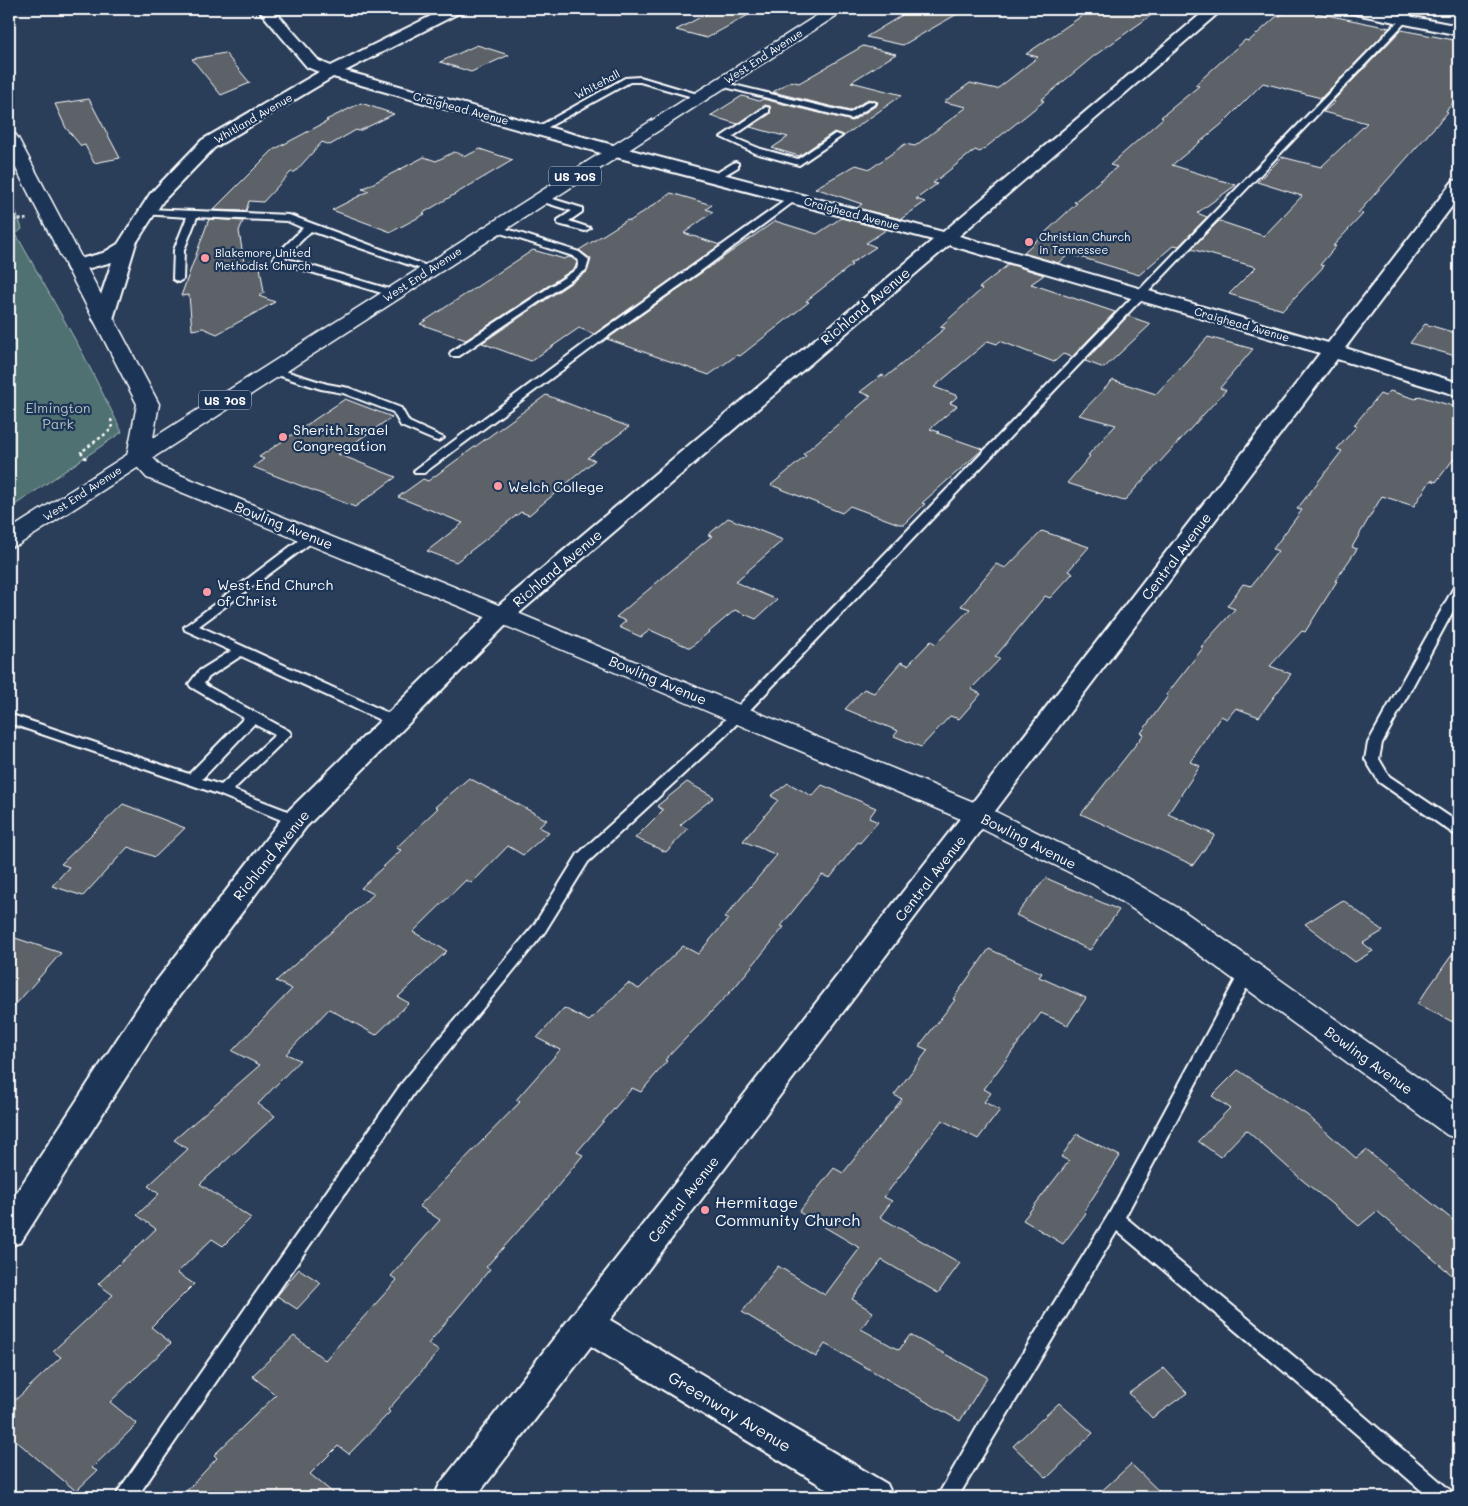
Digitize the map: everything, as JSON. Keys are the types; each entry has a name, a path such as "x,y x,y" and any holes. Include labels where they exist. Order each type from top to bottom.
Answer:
{"street":[{"name":"Craighead Avenue","path":"265,9 313,64 331,72 614,151 946,238 1333,350 1459,390"},
{"name":"Whitland Avenue","path":"103,318 125,248 156,198 208,144 331,72 456,9"},
{"name":"West End Avenue","path":"9,540 834,9"},
{"name":"Richland Avenue","path":"9,1232 159,1000 296,820 502,615 1216,9"},
{"path":"1351,9 1409,14 1459,31"},
{"path":"9,138 148,404 138,456"},
{"name":"Central Avenue","path":"453,1497 978,815 1459,185"},
{"path":"75,266 110,257 125,248"},
{"name":"Bowling Avenue","path":"138,456 155,473 502,615 978,815 1110,882 1174,920 1459,1124"},
{"name":"Greenway Avenue","path":"586,1324 874,1497"}],"lane":[{"path":"126,1497 408,1088 539,929 583,858 721,732 1409,14"},
{"name":"Whitehall","path":"538,129 628,80 640,79 700,96"},
{"path":"720,83 851,116 872,103"},
{"path":"766,110 725,137 758,151 799,162 838,136"},
{"path":"745,159 758,151"},
{"path":"716,177 735,165"},
{"path":"540,198 579,210 561,222 584,228"},
{"path":"420,471 604,334 793,198"},
{"path":"147,212 289,218 309,227 430,269"},
{"path":"178,279 179,250 193,214"},
{"path":"309,227 277,259 392,293"},
{"path":"455,354 581,270 584,260 576,254 494,228"},
{"path":"272,370 325,387 345,390 397,410 405,424 438,438"},
{"path":"311,536 190,627 396,722"},
{"path":"1459,589 1375,742 1372,759 1384,779 1459,830"},
{"path":"223,791 284,734 196,684 204,674 241,650"},
{"path":"192,780 253,717"},
{"path":"9,718 223,791 296,820"},
{"path":"947,1497 1115,1218 1247,972"},
{"path":"1115,1218 1301,1374 1443,1497"}],"path":[{"path":"9,220 29,219"},
{"path":"86,458 81,452 112,428 111,418"}],"green space":[{"name":"Elmington Park","path":"9,190 22,229 16,234 82,352 122,432 9,509"}],"building":[{"path":"716,9 759,9 707,38 676,30"},
{"path":"912,9 966,9 903,45 866,37"},
{"path":"1092,9 1160,9 1094,56 1041,100 1044,101 980,152 975,150 933,183 937,184 916,199 925,202 901,219 857,208 862,204 815,188 856,165 870,169 905,144 915,146 967,107 944,102 970,83 997,89 1038,57 1026,54"},
{"path":"1289,9 1322,9 1317,13 1390,28 1321,98 1263,83 1222,124 1172,165 1236,185 1197,213 1207,217 1179,246 1174,245 1139,275 1070,254 1058,263 1023,253 1077,203 1074,202 1117,167 1110,165 1163,118 1161,117 1199,86 1195,85 1245,40 1249,41 1277,16 1280,16"},
{"path":"1401,30 1459,41 1459,96 1446,111 1448,112 1358,213 1363,214 1333,246 1336,246 1320,265 1324,266 1283,310 1229,294 1256,267 1191,249 1219,221 1264,236 1302,196 1257,182 1282,157 1321,167 1367,123 1323,112 1335,102 1333,101"},
{"path":"477,45 509,55 471,72 440,62"},
{"path":"863,46 896,54 851,82 902,95 844,136 834,132 799,156 772,148 788,137 750,127 770,114 770,106 765,105 738,124 710,116 742,96 759,101 763,99 852,121 877,105 878,102 868,99 850,111 773,92 791,81 799,83"},
{"path":"225,53 250,83 221,95 192,59"},
{"path":"89,99 120,158 94,163 85,145 81,146 66,128 55,104"},
{"path":"361,103 394,114 359,131 356,130 330,145 322,142 295,172 291,172 263,202 249,201 246,211 213,210 273,150"},
{"path":"480,149 513,160 423,213 425,214 391,232 332,210 369,191 362,189 424,157 436,161 454,152 466,156"},
{"path":"671,193 712,205 706,209 713,212 684,233 720,245 594,334 579,328 531,361 482,343 587,272 591,259 579,250 627,220 630,221"},
{"path":"841,218 886,230 866,243 876,247 850,264 852,265 806,301 809,302 740,356 737,355 709,375 607,339 775,221 817,234"},
{"path":"209,219 243,221 239,231 244,262 259,260 264,293 259,296 275,302 217,334 203,328 192,330 189,295 181,296"},
{"path":"533,250 564,259 572,258 577,262 575,268 466,340 420,324"},
{"path":"1009,264 1044,275 1031,284 1115,312 1072,357 1063,354 1054,362 1000,341 997,344 988,341 934,387 958,396 950,403 957,406 930,429 983,449 922,503 925,504 905,524 899,524 850,506 842,513 771,485 806,456 803,454 871,396 860,392 882,375 886,377 945,328 940,327 982,289 979,288"},
{"path":"1128,316 1151,324 1104,368 1085,361"},
{"path":"1425,324 1459,334 1459,357 1410,343"},
{"path":"1208,337 1253,349 1220,388 1226,390 1124,501 1067,483 1090,456 1088,455 1116,425 1079,415 1113,380 1156,394"},
{"path":"1390,391 1416,399 1419,396 1459,408 1459,452 1436,482 1431,480 1414,506 1382,496 1352,547 1357,549 1335,581 1337,581 1305,632 1302,631 1270,666 1291,674 1259,717 1236,708 1227,719 1221,716 1190,762 1200,766 1168,814 1215,835 1193,865 1081,814 1144,734 1141,733 1168,696 1166,695 1203,648 1201,647 1235,609 1227,606 1243,584 1251,586 1278,551 1273,549 1302,510 1297,509 1342,451 1337,449 1357,426 1354,425 1380,394 1385,396"},
{"path":"546,395 629,427 587,458 595,460 529,515 521,512 456,562 427,551 463,523 398,497 423,479 428,481"},
{"path":"345,399 392,417 338,454 396,477 355,507 253,467 264,459 259,457"},
{"path":"728,518 783,540 735,582 777,600 756,619 735,610 690,648 650,630 641,637 619,627 626,621 616,617 712,536 708,535"},
{"path":"1042,531 1089,547 1068,571 1073,573 1050,598 1045,596 995,657 1000,659 971,689 981,694 959,719 950,716 921,747 894,736 898,731 845,709 864,689 874,693 901,662 908,665 931,641 936,644 970,609 961,606 996,564 1006,568"},
{"path":"469,778 547,820 539,827 549,832 523,855 508,846 472,883 466,880 413,932 447,951 398,997 409,1003 376,1035 329,1009 286,1054 300,1060 258,1104 275,1116 200,1184 251,1218 223,1246 212,1239 177,1273 194,1284 151,1327 171,1343 110,1402 137,1424 92,1468 97,1471 76,1491 9,1435 9,1406 61,1357 53,1351 113,1295 98,1284 156,1229 137,1215 159,1194 148,1186 188,1149 174,1140 260,1065 232,1051 292,989 276,981 374,894 361,888 401,850 396,848 438,808 435,807"},
{"path":"687,782 714,797 680,825 688,829 666,852 635,838 663,810 657,806"},
{"path":"788,783 812,796 822,785 876,808 869,818 878,822 860,843 858,842 830,878 822,875 781,926 784,927 734,988 665,1060 667,1061 641,1092 632,1088 577,1152 583,1155 553,1192 486,1267 490,1269 428,1344 439,1351 388,1410 390,1412 349,1454 338,1446 310,1474 338,1497 181,1497 217,1458 214,1455 276,1395 252,1376 294,1336 325,1360 397,1280 391,1276 440,1220 419,1206 520,1102 516,1100 560,1050 537,1038 564,1008 589,1021 628,983 639,989 683,946 698,954 728,919 724,918 777,855 743,841 778,800 771,796"},
{"path":"123,804 185,828 155,857 128,847 83,896 52,886 69,867 61,864"},
{"path":"1046,878 1119,910 1090,950 1016,915"},
{"path":"1343,900 1383,931 1363,943 1373,951 1355,962 1305,924"},
{"path":"9,936 61,953 9,1012"},
{"path":"1459,945 1459,1025 1417,1004"},
{"path":"989,949 1042,973 1039,977 1086,998 1068,1025 1041,1013 984,1089 991,1093 984,1102 1000,1110 978,1139 942,1120 884,1197 892,1201 880,1217 960,1263 938,1293 882,1260 852,1299 873,1312 861,1329 899,1350 910,1335 987,1377 960,1421 825,1344 816,1357 742,1312 778,1266 825,1295 860,1248 799,1212 834,1168 843,1173 902,1099 894,1095 928,1050 919,1046 955,1000 953,999"},
{"path":"1238,1070 1307,1115 1356,1158 1366,1150 1459,1225 1459,1281 1377,1211 1359,1226 1301,1179 1246,1130 1220,1157 1198,1141 1230,1108 1212,1096"},
{"path":"1077,1134 1120,1156 1084,1211 1086,1213 1063,1244 1023,1220 1069,1161 1061,1157"},
{"path":"299,1269 321,1283 297,1309 277,1296"},
{"path":"1164,1368 1187,1393 1152,1418 1129,1393"},
{"path":"1059,1403 1093,1433 1047,1478 1013,1446"},
{"path":"1131,1464 1165,1497 1095,1497"}],"place":[{"name":"Christian Church in Tennessee","path":"1029,242"},
{"name":"Blakemore United Methodist Church","path":"205,258"},
{"name":"Sherith Israel Congregation","path":"283,437"},
{"name":"Welch College","path":"498,486"},
{"name":"West End Church of Christ","path":"207,592"},
{"name":"Hermitage Community Church","path":"705,1210"}]}
